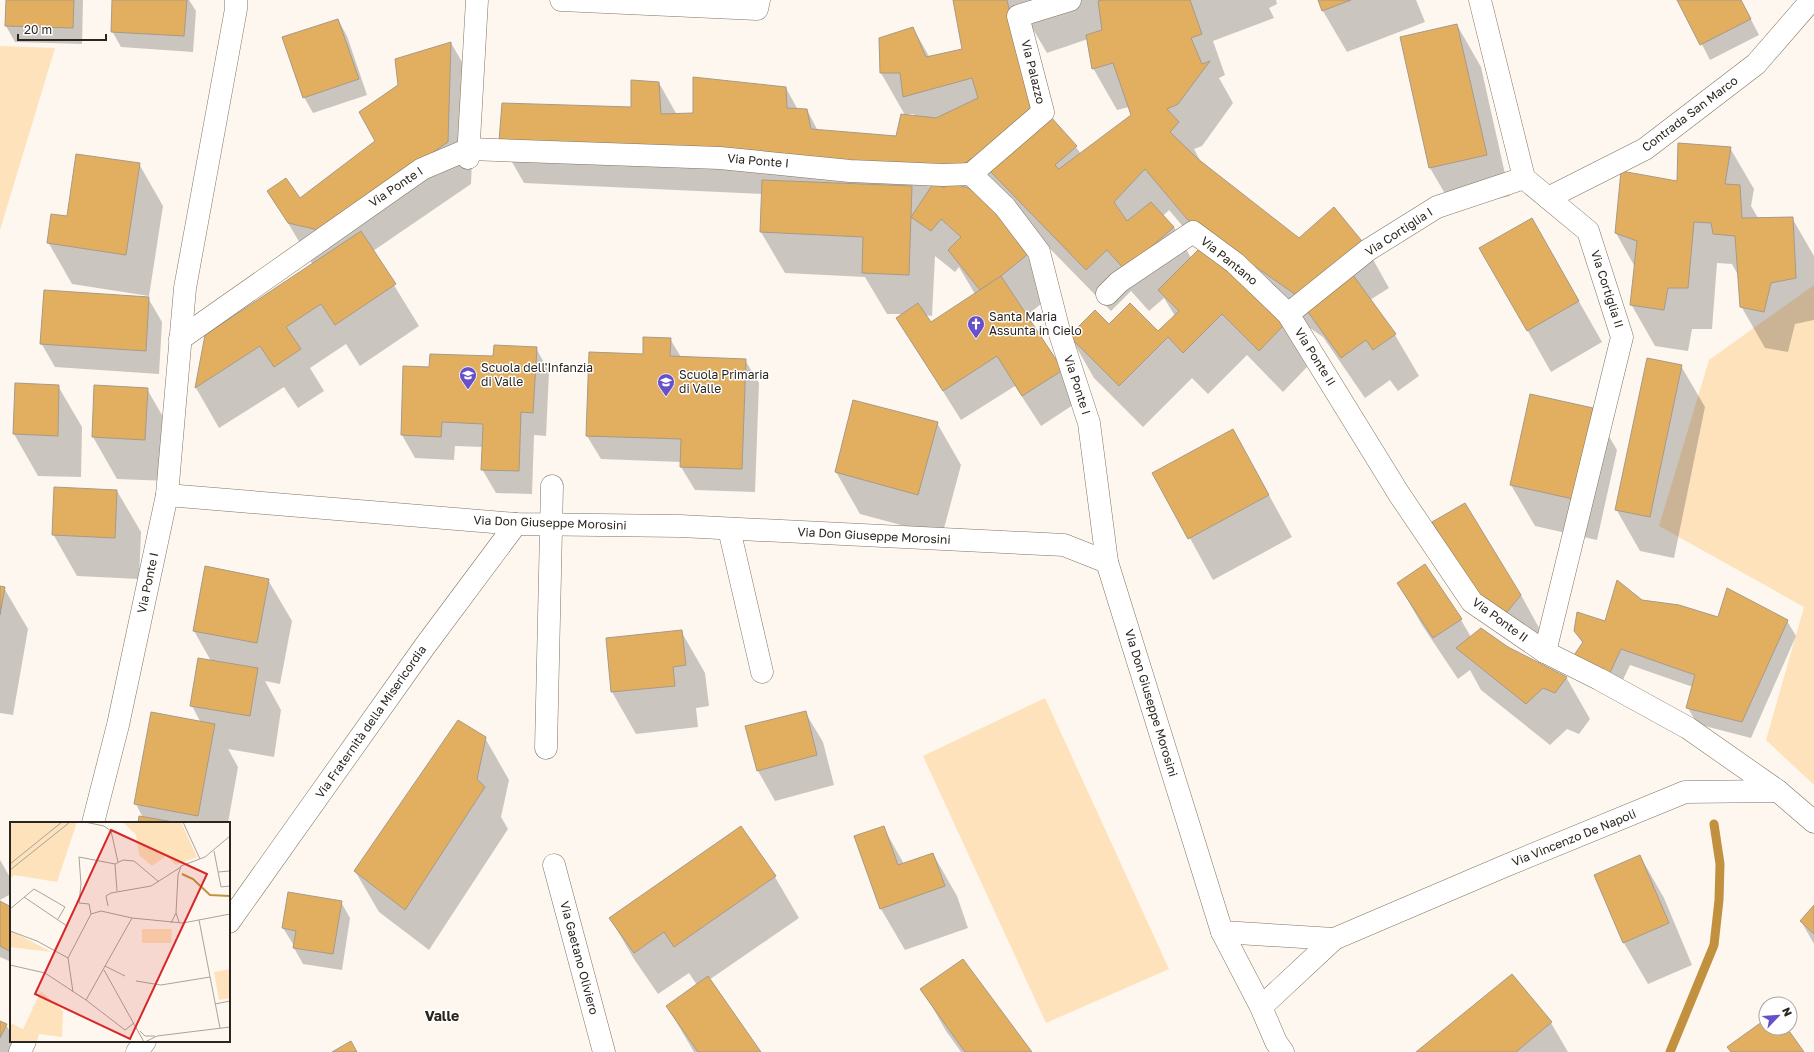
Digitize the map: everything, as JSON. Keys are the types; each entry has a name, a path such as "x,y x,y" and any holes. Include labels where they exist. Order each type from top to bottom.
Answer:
{"street":[{"name":"Via Ponte I","path":"93,822 118,725 166,495 185,288 236,9 236,0"},
{"path":"469,153 477,0"},
{"path":"561,0 757,9 759,0"},
{"name":"Via Palazzo","path":"971,174 1043,112 1018,16 1070,0"},
{"path":"1480,0 1524,178"},
{"name":"Contrada San Marco","path":"1548,198 1645,149 1756,64 1803,10 1808,0"},
{"name":"Via Ponte I","path":"180,339 422,169 469,153 725,162 850,171 943,175 971,174 992,197 1005,207 1039,252 1059,331 1089,423 1107,562"},
{"name":"Via Cortiglia II","path":"1524,178 1588,231 1622,337 1545,652"},
{"name":"Via Cortiglia I","path":"1288,314 1368,250 1437,207 1524,178"},
{"name":"Via Pantano","path":"1107,294 1119,282 1193,232 1235,263 1288,314"},
{"name":"Via Ponte II","path":"1288,314 1399,494 1472,602 1545,652 1600,679 1688,728 1778,791"},
{"path":"546,748 552,486"},
{"name":"Via Don Giuseppe Morosini","path":"166,495 516,524 552,523 729,529 1064,545 1107,562 1222,932 1261,1007 1274,1049"},
{"name":"Via Fraternità della Misericordia","path":"230,921 425,646 516,524"},
{"path":"729,529 762,672"},
{"path":"1778,791 1814,822"},
{"name":"Via Vincenzo De Napoli","path":"1261,1007 1334,939 1505,866 1685,792 1778,791"},
{"name":"Via Gaetano Oliviero","path":"554,865 604,1052"},
{"name":"Via Vincenzo De Napoli","path":"1222,932 1334,939"},
{"path":"20,1052 25,1042"},
{"path":"137,1052 144,1042"}],"shaded area":[{"path":"0,46 55,48 0,230"},
{"path":"1814,285 1814,785 1766,740 1804,607 1659,526 1709,360"},
{"path":"1045,698 1169,969 1046,1023 923,756"}],"building":[{"path":"6,0 74,0 73,28 5,26"},
{"path":"112,0 187,0 184,36 111,32"},
{"path":"953,0 1007,0 1035,113 957,169 499,141 502,103 631,107 631,80 659,82 661,114 693,113 693,77 786,87 787,108 807,109 811,129 896,136 901,114 936,118 978,98 972,78 903,97 900,73 880,73 879,38 913,27 926,57 962,49"},
{"path":"1190,0 1202,34 1191,38 1202,64 1210,61 1178,104 1167,109 1179,122 1170,132 1198,159 1299,238 1334,207 1366,246 1299,297 1187,219 1145,169 1114,202 1127,221 1151,202 1174,227 1125,270 1107,250 1086,270 989,170 1049,115 1077,146 1055,165 1059,169 1131,115 1113,63 1092,69 1086,35 1102,30 1098,1"},
{"path":"1318,0 1351,0 1322,11"},
{"path":"1677,0 1741,0 1751,19 1700,45"},
{"path":"338,19 359,79 303,98 282,37"},
{"path":"1457,24 1487,155 1429,168 1400,37"},
{"path":"451,42 448,142 318,230 288,223 267,191 286,178 300,198 375,141 359,112 398,85 395,59"},
{"path":"1678,143 1731,147 1725,184 1740,185 1742,218 1793,217 1796,278 1771,283 1764,312 1740,307 1735,236 1713,234 1711,223 1694,222 1688,288 1668,288 1664,310 1630,305 1637,241 1615,233 1621,171 1677,181"},
{"path":"76,154 140,163 126,255 47,243 51,214 67,216"},
{"path":"762,180 912,186 909,275 862,273 863,237 760,232"},
{"path":"935,181 944,188 948,182 971,189 1007,224 1028,254 1001,276 980,290 948,250 961,237 941,219 931,231 911,217"},
{"path":"1532,218 1579,301 1527,331 1479,248"},
{"path":"361,231 396,284 335,325 321,304 286,327 301,349 274,367 260,346 195,388 205,335"},
{"path":"1203,245 1284,325 1259,351 1222,314 1183,353 1168,337 1119,386 1069,336 1095,310 1109,324 1130,303 1158,331 1179,311 1158,290"},
{"path":"1350,271 1396,334 1373,350 1366,340 1341,358 1303,305"},
{"name":"Santa Maria Assunta in Cielo","path":"1001,276 1063,370 1022,396 997,356 943,391 896,318 918,303 931,322"},
{"path":"44,290 149,297 146,351 40,344"},
{"name":"Scuola Primaria di Valle","path":"643,337 671,338 670,356 746,359 742,469 680,467 681,439 586,436 589,352 643,354"},
{"name":"Scuola dell'Infanzia di Valle","path":"494,345 537,347 533,413 521,412 519,471 481,470 483,424 442,422 441,437 401,435 403,366 429,367 430,354 493,356"},
{"path":"1647,358 1682,365 1650,517 1615,510"},
{"path":"15,383 59,385 58,436 13,434"},
{"path":"94,385 148,388 145,440 92,437"},
{"path":"1530,394 1593,408 1573,499 1510,485"},
{"path":"853,400 938,422 918,495 835,472"},
{"path":"1233,429 1269,495 1188,539 1152,473"},
{"path":"54,487 117,490 115,538 52,535"},
{"path":"1465,503 1521,595 1507,612 1479,597 1432,522"},
{"path":"1425,564 1462,619 1433,638 1397,583"},
{"path":"205,566 269,579 257,643 193,631"},
{"path":"1617,580 1642,600 1679,605 1718,617 1727,588 1788,620 1742,722 1686,708 1695,675 1621,649 1609,675 1568,664 1583,642 1574,631 1577,612 1605,621"},
{"path":"0,586 5,587 0,615"},
{"path":"1481,628 1508,647 1567,677 1555,693 1543,688 1526,704 1456,648"},
{"path":"682,630 686,665 673,667 675,686 611,692 606,638"},
{"path":"198,658 258,668 250,716 190,706"},
{"path":"806,711 817,755 757,771 745,726"},
{"path":"151,712 215,724 198,816 134,804"},
{"path":"458,720 486,737 477,779 485,787 405,910 354,871"},
{"path":"139,816 173,822 138,822"},
{"path":"741,826 776,876 674,947 664,932 634,953 609,918"},
{"path":"884,826 898,865 933,853 945,886 880,909 854,836"},
{"path":"1640,855 1669,923 1623,943 1594,875"},
{"path":"288,892 342,901 333,954 293,948 296,931 282,928"},
{"path":"0,901 10,906 10,951 0,946"},
{"path":"1814,905 1814,934 1800,921"},
{"path":"963,959 1032,1052 965,1052 920,989"},
{"path":"1512,974 1552,1022 1516,1052 1416,1052"},
{"path":"708,976 761,1052 698,1052 666,1006"},
{"path":"0,1021 7,1024 0,1038"},
{"path":"1758,1025 1758,1036 1793,1036 1804,1052 1731,1052 1727,1047"},
{"path":"351,1041 357,1052 332,1052"}],"waterway":[{"path":"1670,1052 1714,945 1719,900 1720,864 1714,824"}],"place":[{"name":"Santa Maria Assunta in Cielo","path":"976,339"},
{"name":"Scuola dell'Infanzia di Valle","path":"468,390"},
{"name":"Scuola Primaria di Valle","path":"666,397"}],"district":[{"name":"Valle","path":"442,1016"}]}
